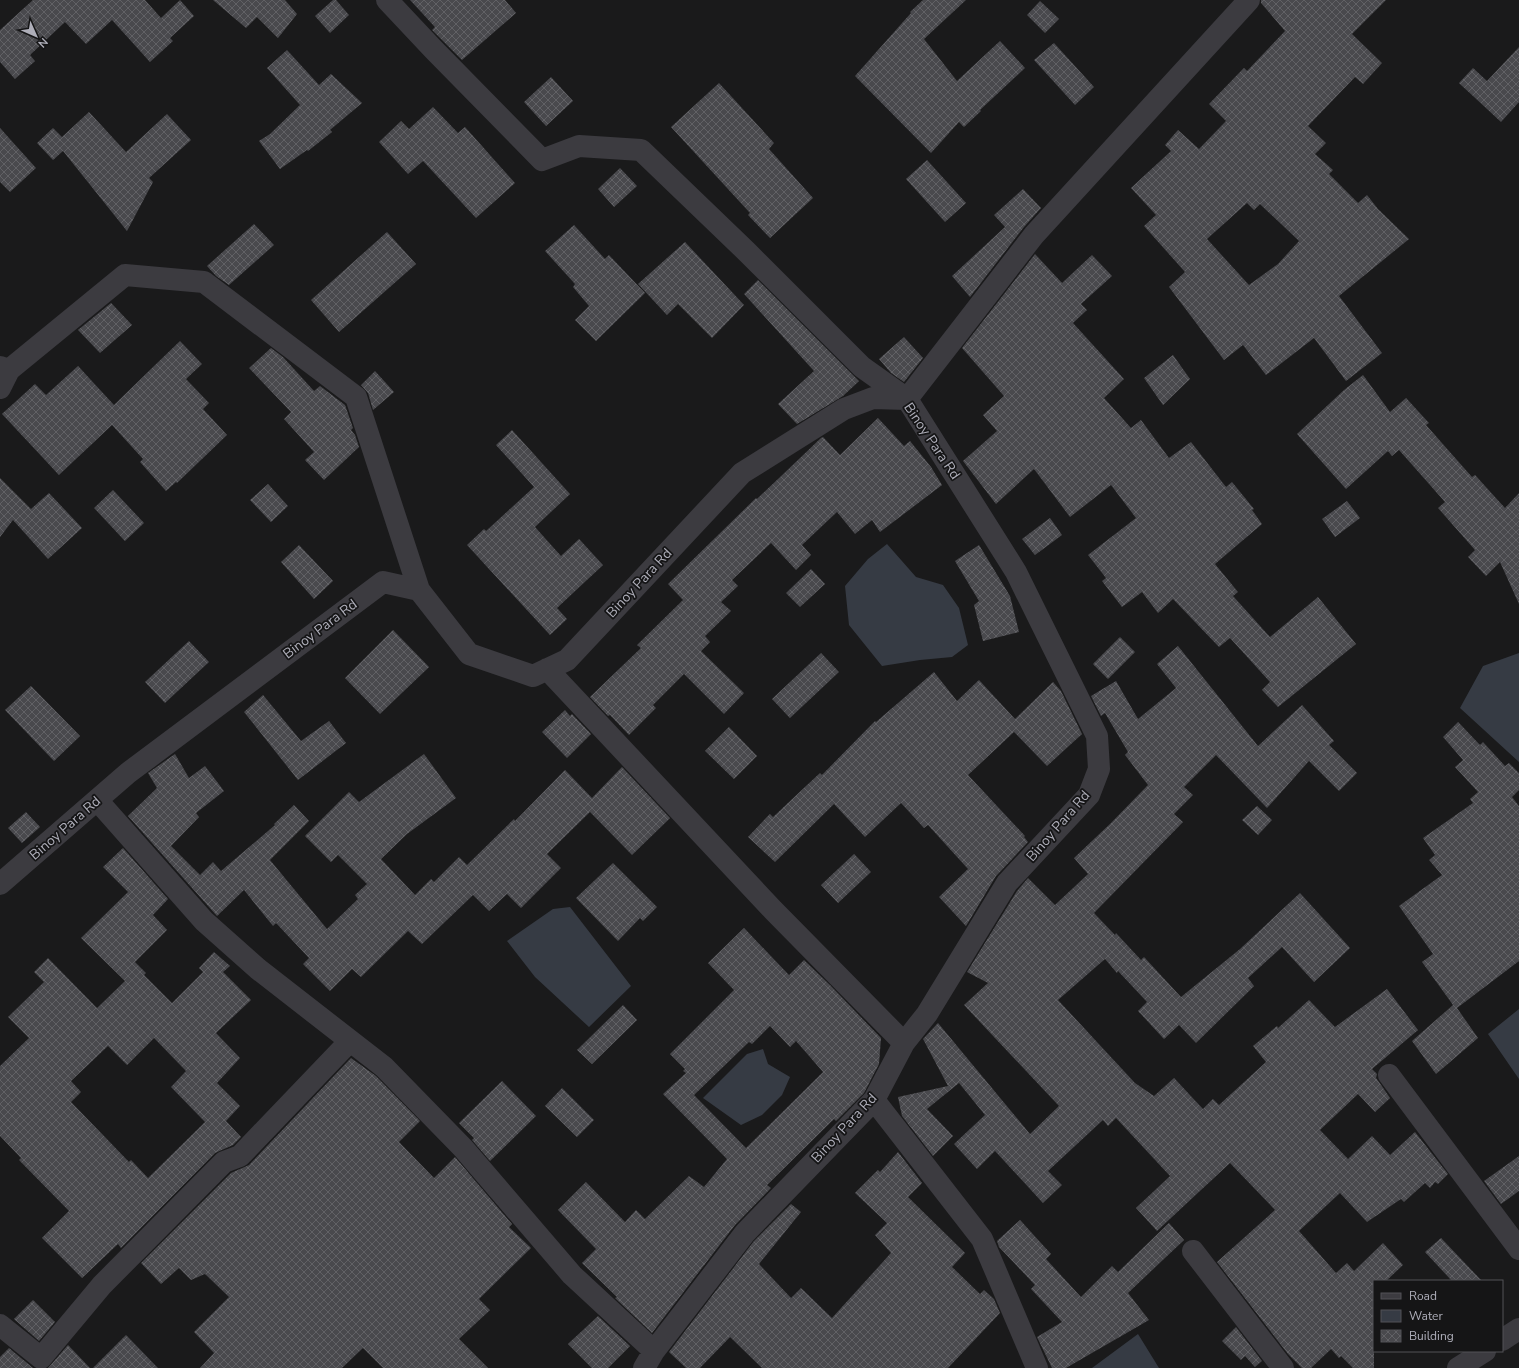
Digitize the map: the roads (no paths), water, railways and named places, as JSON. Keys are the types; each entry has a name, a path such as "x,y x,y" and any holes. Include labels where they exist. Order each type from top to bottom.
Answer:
{"street":[{"path":"387,0 542,160 579,146 641,150 748,252 862,367 907,399 1034,235 1249,0"},
{"path":"3,375 125,275 204,282 356,397 419,590"},
{"name":"Binoy Para Rd","path":"0,884 128,773 383,582 419,590 469,654 533,676 567,660 742,473 844,409 874,398 907,399 1016,572 1097,736 1099,768 1089,795 1007,883 926,1014 904,1043 874,1100 745,1233 649,1360"},
{"path":"547,670 773,910 904,1043"},
{"path":"97,800 204,921 258,969 384,1067 463,1148 572,1275 649,1360"},
{"path":"0,1325 41,1358 102,1285 224,1162 240,1156 350,1041"},
{"path":"1390,1075 1515,1236"},
{"path":"874,1100 982,1238 1037,1368"},
{"path":"1193,1251 1283,1368"},
{"path":"1503,1339 1519,1329"},
{"path":"1458,1368 1483,1352"}],"water":[{"path":"887,544 916,577 943,585 959,608 968,645 952,657 882,666 849,625 845,586 868,559"},
{"path":"1519,653 1519,762 1460,708 1483,666"},
{"path":"570,907 631,986 589,1027 535,977 507,941 553,909"},
{"path":"1519,1009 1519,1079 1488,1034"},
{"path":"763,1049 768,1064 790,1077 782,1095 762,1115 741,1125 703,1098 747,1054"},
{"path":"1138,1334 1159,1368 1092,1368"}]}
